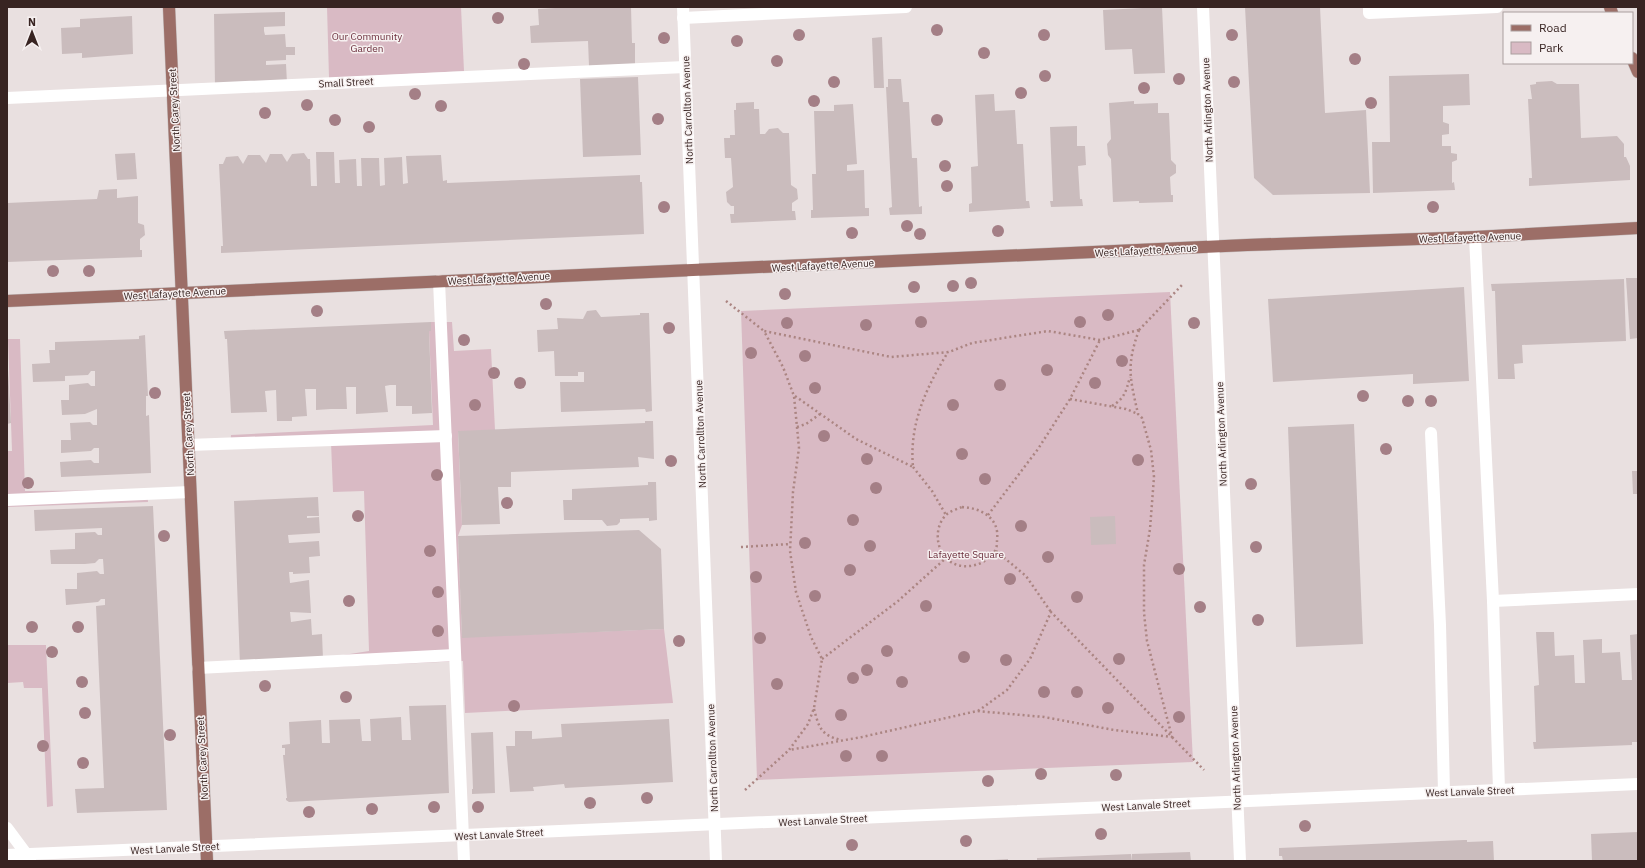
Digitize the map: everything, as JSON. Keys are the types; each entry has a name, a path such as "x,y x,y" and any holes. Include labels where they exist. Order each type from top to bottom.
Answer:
{"main road":[{"name":"North Carey Street","path":"169,7 206,861"},
{"path":"1633,60 1638,72"},
{"name":"West Lafayette Avenue","path":"7,300 1213,247 1475,237 1638,228"}],"street":[{"path":"683,12 906,7"},
{"name":"North Arlington Avenue","path":"1203,7 1240,861"},
{"path":"1369,7 1369,13 1497,7"},
{"name":"North Carrollton Avenue","path":"683,12 716,861"},
{"name":"Small Street","path":"7,98 685,67"},
{"path":"1475,237 1493,601 1499,790"},
{"path":"439,281 464,861"},
{"path":"1431,433 1440,626 1444,792"},
{"path":"188,445 446,436"},
{"path":"7,500 190,492"},
{"path":"1493,601 1638,594"},
{"path":"198,668 455,655"},
{"name":"West Lanvale Street","path":"7,855 29,858 206,847 463,835 1638,784"},
{"path":"7,828 29,858"}],"path":[{"path":"1112,406 1125,395 1130,377 1131,358 1140,330 1182,285"},
{"path":"726,301 764,331 783,367 794,396 799,448 793,492 790,544 796,592 811,637 822,658 814,708 808,724 789,750 745,790"},
{"path":"764,331 891,357 948,352 972,343 1048,331 1100,340 1140,330"},
{"path":"988,515 1038,449 1070,399 1100,340"},
{"path":"913,467 913,434 918,414 930,381 948,352"},
{"path":"1130,377 1138,414"},
{"path":"794,396 856,439 913,467 932,491 946,515"},
{"path":"1070,399 1112,406 1138,414 1142,418 1151,450 1154,478 1150,529 1144,565 1144,613 1147,641 1172,737"},
{"path":"797,427 806,424 820,414"},
{"path":"962,507 976,508 988,515 995,525 998,535 996,551 986,560 971,566 957,565 946,558 938,544 939,527 946,515 962,507"},
{"path":"741,547 790,544"},
{"path":"996,551 1026,576 1051,612 1204,770"},
{"path":"822,658 898,601 946,558"},
{"path":"977,711 1007,690 1030,659 1051,612"},
{"path":"814,708 817,722 823,732 830,737 843,740"},
{"path":"789,750 977,711 1044,717 1114,730 1172,737"}],"green space":[{"name":"Our Community Garden","path":"327,7 461,7 464,71 329,78"},
{"name":"Lafayette Square","path":"1170,292 1193,762 757,780 741,311"},
{"path":"431,322 452,322 454,351 491,349 495,430 458,432 462,525 458,536 462,637 664,629 673,703 465,713 463,661 241,671 369,651 364,491 333,492 331,442 230,446 231,435 433,425 429,331"},
{"path":"8,339 20,339 25,491 147,490 148,502 7,507 7,451 12,451"},
{"path":"7,645 46,645 53,806 47,807 42,688 24,688 23,682 7,683"}],"building":[{"path":"572,7 631,7 632,43 635,43 635,64 589,66 588,41 531,43 530,26 539,25 538,9"},
{"path":"1162,7 1165,73 1134,74 1132,49 1105,50 1103,10"},
{"path":"1245,7 1320,7 1325,113 1366,110 1370,193 1273,195 1254,178"},
{"path":"285,12 285,26 264,27 264,31 265,35 285,34 286,47 295,47 295,55 286,55 286,60 266,61 266,65 286,64 287,83 215,87 214,14"},
{"path":"132,16 133,54 82,58 82,53 62,54 61,28 80,27 80,19"},
{"path":"882,37 884,88 874,88 872,38"},
{"path":"1469,74 1470,105 1443,106 1443,122 1449,124 1449,134 1442,135 1442,146 1451,146 1451,153 1457,154 1457,160 1452,162 1452,183 1454,182 1455,190 1373,193 1372,142 1390,142 1389,76"},
{"path":"638,77 641,155 583,157 580,79"},
{"path":"888,79 901,79 903,102 909,102 912,158 917,158 919,207 922,206 922,214 890,215 889,208 892,207 886,87 888,87"},
{"path":"1552,81 1557,84 1579,84 1581,138 1617,136 1624,144 1624,157 1626,157 1630,166 1630,180 1529,186 1529,178 1532,178 1528,99 1532,99 1530,85 1536,84 1536,82"},
{"path":"994,94 995,111 1015,110 1017,144 1023,144 1026,201 1029,201 1030,208 969,212 969,204 972,203 971,167 978,166 975,95"},
{"path":"1134,101 1134,104 1158,103 1158,113 1169,113 1171,160 1176,165 1176,173 1170,177 1173,202 1113,202 1111,159 1108,155 1107,144 1111,139 1109,103"},
{"path":"754,102 754,109 759,109 760,134 765,134 769,129 778,128 783,133 789,133 791,185 797,189 798,199 792,203 792,211 795,211 796,220 731,223 730,214 734,214 734,206 731,206 727,202 726,192 733,187 731,158 725,158 724,138 730,138 730,135 735,135 734,110 736,110 736,103"},
{"path":"853,104 857,164 847,165 847,171 864,170 865,208 869,208 869,216 811,218 811,210 813,210 812,174 816,174 814,111 834,111 834,105"},
{"path":"1077,126 1077,146 1085,146 1086,165 1078,166 1080,199 1082,199 1083,206 1051,207 1050,201 1053,201 1050,127"},
{"path":"316,152 334,152 335,183 340,183 339,160 356,159 357,186 362,186 361,158 379,158 380,186 385,185 384,158 402,157 403,184 408,183 406,156 441,155 443,181 447,180 447,183 640,175 640,182 642,182 644,234 221,253 221,246 223,246 219,164 223,164 226,157 238,156 243,164 248,155 260,155 266,163 270,154 282,154 287,162 292,154 304,153 308,159 310,159 311,186 317,186"},
{"path":"135,153 137,179 117,180 115,154"},
{"path":"117,189 117,198 138,196 138,223 144,225 145,235 140,239 140,250 142,250 142,257 7,262 7,203 97,199 99,190"},
{"path":"1626,278 1638,278 1638,338 1630,339"},
{"path":"1624,279 1626,341 1522,345 1523,363 1514,364 1515,379 1498,379 1495,291 1492,291 1491,284"},
{"path":"1464,287 1469,381 1413,384 1413,374 1273,382 1268,299"},
{"path":"596,310 601,317 640,315 640,313 649,313 652,411 646,412 645,409 561,412 560,382 584,382 584,372 578,372 578,376 555,376 554,351 538,352 537,330 558,329 557,318 583,319 587,311"},
{"path":"431,322 431,331 429,331 432,413 412,414 412,406 396,406 396,385 390,385 385,386 388,412 356,414 356,387 346,387 347,409 316,410 316,389 305,389 307,416 292,417 292,421 277,421 276,390 265,391 267,412 231,413 227,339 225,339 224,331"},
{"path":"145,335 148,396 146,396 146,416 149,415 151,473 61,477 60,462 91,460 94,463 99,463 99,448 94,448 91,451 61,453 61,440 71,440 70,423 90,422 93,425 97,425 97,409 85,414 62,415 61,400 69,400 69,385 88,383 91,386 95,386 95,371 91,371 88,375 65,376 65,381 33,382 32,364 50,363 49,350 55,350 55,342 139,339 139,336"},
{"path":"7,351 11,423 7,424"},
{"path":"645,421 653,421 654,459 638,457 639,467 511,472 511,487 498,487 500,524 462,525 458,431 645,423"},
{"path":"1354,424 1363,644 1296,647 1288,427"},
{"path":"1632,471 1638,471 1638,494 1633,494"},
{"path":"648,482 656,482 657,520 649,521 649,518 620,519 620,522 617,525 607,526 602,520 564,520 563,500 572,500 572,489 648,485"},
{"path":"318,497 319,516 307,516 307,518 319,517 320,533 288,535 289,543 319,541 320,556 309,557 310,573 293,574 293,572 289,572 290,583 309,580 311,613 290,612 291,622 311,619 312,635 322,634 323,659 240,665 234,501"},
{"path":"153,506 167,810 77,813 75,789 104,788 96,606 105,605 105,599 101,599 98,602 66,605 65,589 77,589 77,573 97,571 100,574 104,574 103,559 99,559 95,563 85,564 51,564 50,550 75,549 75,533 95,532 98,535 102,535 102,528 35,531 34,510"},
{"path":"1115,516 1116,544 1091,545 1090,517"},
{"path":"639,530 661,549 664,629 462,638 458,536"},
{"path":"1536,632 1554,632 1555,656 1574,655 1575,683 1585,683 1583,640 1602,639 1602,653 1620,652 1622,680 1632,680 1630,635 1638,634 1638,742 1632,742 1632,745 1534,749 1533,742 1536,742 1534,686 1539,685"},
{"path":"446,705 449,793 289,802 286,800 283,755 285,755 285,748 282,748 282,745 290,744 289,722 321,720 322,743 330,743 329,720 360,719 362,741 371,741 370,719 401,717 402,740 411,740 409,706"},
{"path":"669,719 673,782 565,788 564,784 533,787 534,791 510,792 506,746 515,746 515,731 532,731 532,739 562,737 561,724"},
{"path":"493,732 495,793 472,794 471,733"},
{"path":"1638,832 1638,861 1592,861 1591,834"},
{"path":"1467,840 1467,842 1493,841 1494,861 1283,861 1282,856 1279,856 1279,848"},
{"path":"1190,852 1191,861 1132,861 1132,854"},
{"path":"1131,854 1132,861 1037,861 1037,858"},
{"path":"1008,859 1008,861 993,861 993,860"}]}
